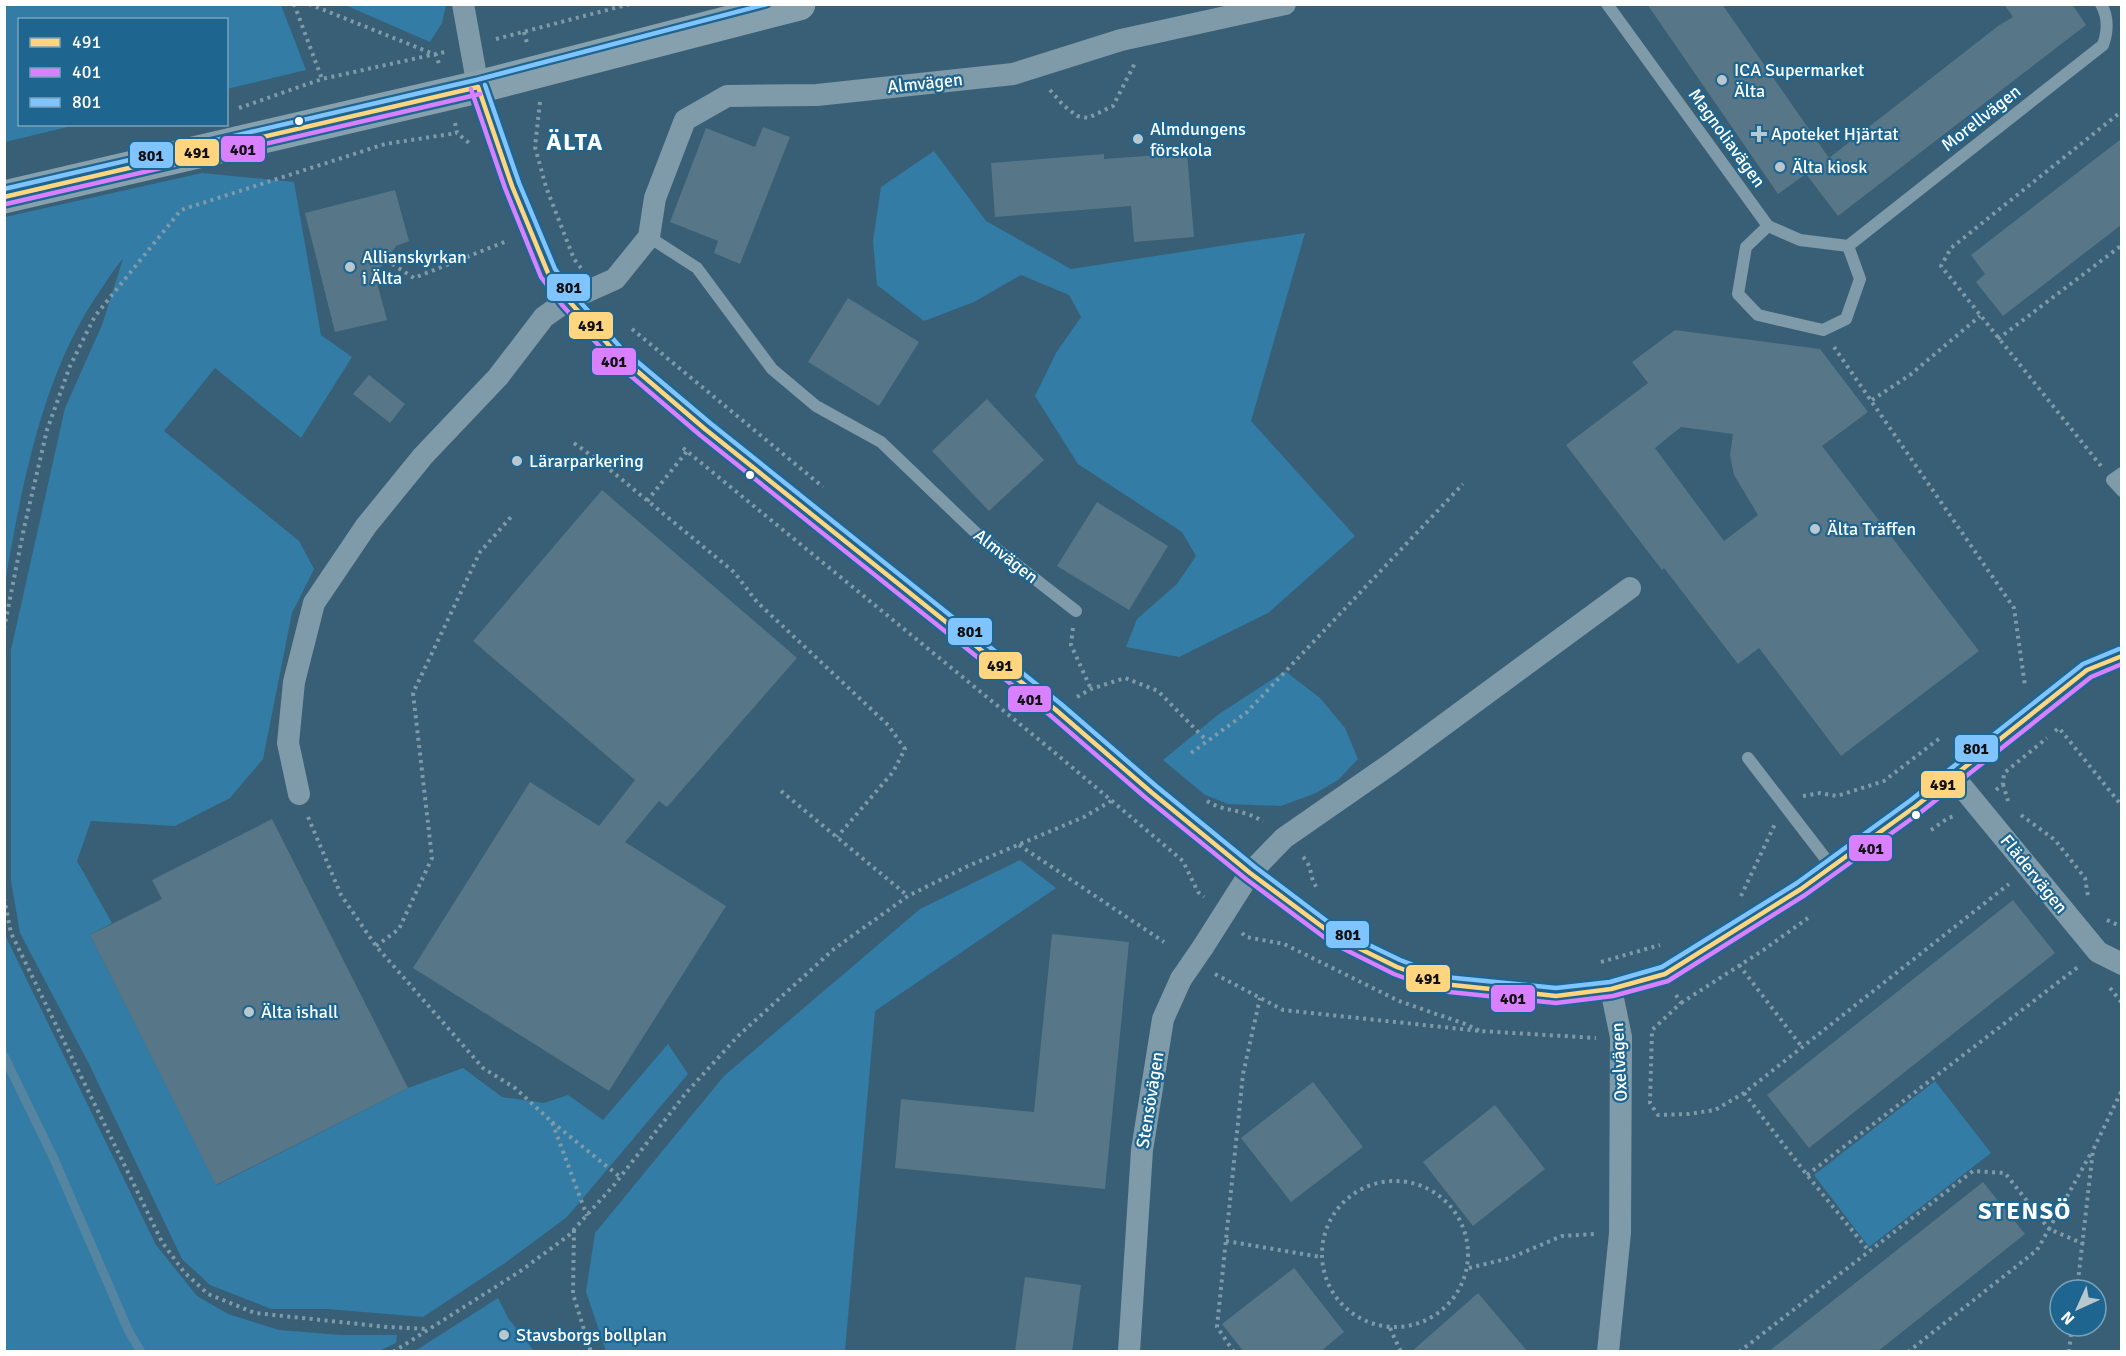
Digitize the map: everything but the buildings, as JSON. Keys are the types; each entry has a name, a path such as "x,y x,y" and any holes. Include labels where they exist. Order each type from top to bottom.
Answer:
{"main road":[{"path":"4,196 478,87 799,4"}],"street":[{"path":"463,4 478,87 512,186 548,273 568,300 616,353 705,429 1056,710 1250,873 1336,937 1397,967 1443,984 1556,996 1611,989 1665,974 1801,889 1916,806 2087,670 2121,656"},
{"name":"Almvägen","path":"649,237 655,198 685,120 727,96 817,95 1013,74 1121,39 1285,4"},
{"path":"299,794 288,743 294,682 314,603 366,526 423,456 498,377 544,317 568,300 615,279 649,237"},
{"name":"Stensövägen","path":"1128,1352 1142,1150 1163,1019 1181,979 1250,873 1284,838 1401,756 1630,588"},
{"name":"Flädervägen","path":"1953,776 2098,952 2121,963"},
{"name":"Oxelvägen","path":"1608,1352 1620,1233 1621,1037 1611,989"}],"lane":[{"name":"Magnoliavägen","path":"1607,4 1768,226"},
{"name":"Morellvägen","path":"1848,246 2103,45 2108,31 2101,4"},
{"path":"1768,226 1800,240 1848,246 1860,279 1846,319 1823,330 1758,315 1738,294 1746,246 1768,226"},
{"name":"Almvägen","path":"649,237 697,268 772,369 816,406 881,442 976,534 1076,611"},
{"path":"2117,477 2121,491"},
{"path":"1748,758 1832,867"}],"path":[{"path":"294,4 322,79"},
{"path":"228,112 322,79 470,46 630,4"},
{"path":"524,32 542,93 535,147 546,188 574,259 597,287"},
{"path":"1034,67 1036,74 1063,105 1077,116 1088,118 1113,106 1150,33"},
{"path":"2117,477 1998,339 1941,266 1951,248 2121,111"},
{"path":"4,628 47,430 70,366 95,316 181,210 385,144 456,133"},
{"path":"386,260 414,278 508,240"},
{"path":"1998,339 2121,245"},
{"path":"1872,400 1910,375 1980,316"},
{"path":"631,328 829,492"},
{"path":"1823,330 2014,608 2025,686"},
{"path":"647,501 705,429"},
{"path":"574,443 734,572 757,602 888,725 905,749 893,772 837,837"},
{"path":"1191,753 1246,713 1463,484"},
{"path":"376,946 399,929 432,858 413,693 480,552 511,517"},
{"path":"1076,611 1071,645 1091,689"},
{"path":"1084,706 1075,699 1091,689 1125,678 1158,691 1207,741"},
{"path":"2010,807 2003,784 2004,773 2059,728 2121,806"},
{"path":"1928,832 1948,818 1970,811 2003,784"},
{"path":"781,791 908,896"},
{"path":"299,794 341,895 376,946 483,1068 515,1088 552,1122 620,1177"},
{"path":"1201,797 1216,807 1252,814 1284,838 1310,864 1312,882 1320,891"},
{"path":"393,1352 519,1272 568,1236 620,1177 686,1093 738,1036 834,949 908,896 968,866 1084,818 1111,801"},
{"path":"2019,814 2055,840 2085,878 2088,900"},
{"path":"1018,845 1164,942"},
{"path":"1689,1114 1715,1110 1744,1093 2029,868"},
{"path":"4,898 11,933 162,1242 184,1272 208,1294 255,1313 387,1327 430,1329"},
{"path":"1681,1003 1811,916"},
{"path":"2100,917 2121,927"},
{"path":"1590,965 1664,944"},
{"path":"1807,1175 2098,952"},
{"path":"1740,965 1802,1047"},
{"path":"1214,974 1283,1010 1434,1026 1581,1038 1621,1037 1652,1030"},
{"path":"2108,986 2121,1003"},
{"path":"1234,1352 1217,1327 1242,1074 1260,998"},
{"path":"1908,1352 2037,1250 2093,1150 2121,1090"},
{"path":"1744,1093 1869,1251"},
{"path":"552,1122 587,1216"},
{"path":"2079,1278 2093,1150"},
{"path":"1739,1352 1973,1171 2005,1173 2049,1229 2084,1244"},
{"path":"1383,1180 1418,1183 1449,1202 1467,1233 1468,1268 1453,1301 1425,1322 1390,1328 1356,1317 1331,1291 1321,1257 1328,1222 1342,1204 1350,1195 1383,1180"},
{"path":"574,1229 573,1294 591,1352"},
{"path":"1468,1268 1510,1258 1562,1236 1620,1233"},
{"path":"1226,1241 1321,1257"},
{"path":"1390,1328 1401,1352"}],"shaded area":[{"path":"446,4 442,23 430,42 345,5"},
{"path":"4,5 281,5 306,70 228,89 228,18 18,18 18,126 72,126 5,142"},
{"path":"934,151 986,221 1071,269 1305,233 1251,421 1355,536 1268,613 1179,657 1126,647 1137,619 1177,584 1196,556 1182,532 1078,464 1035,396 1056,353 1081,317 1069,295 1021,275 974,302 924,321 877,285 873,241 881,187"},
{"path":"202,173 294,182 321,335 352,357 301,438 215,368 164,431 299,541 314,569 292,613 263,759 230,798 175,826 91,821 77,861 112,923 90,935 217,1185 408,1088 463,1068 502,1097 544,1103 568,1095 603,1120 668,1044 688,1074 567,1217 505,1263 423,1317 327,1309 271,1309 210,1285 182,1259 89,1064 20,933 11,881 11,650 65,408 102,325 123,259 82,320 64,355 50,392 28,468 5,583 5,217"},
{"path":"1285,671 1320,698 1345,728 1358,759 1338,780 1316,793 1281,806 1228,804 1205,795 1163,760 1219,714"},
{"path":"1020,860 1056,888 875,1011 845,1351 606,1351 586,1292 595,1233 724,1076 920,909"},
{"path":"5,935 156,1245 197,1296 228,1314 279,1330 341,1335 397,1335 396,1343 377,1352 5,1351"},
{"path":"1935,1081 1991,1153 1869,1247 1814,1175"},
{"path":"498,1298 508,1318 534,1351 415,1351"}],"waterway":[{"path":"4,1056 55,1161 129,1332 141,1352"}],"transit line":[{"name":"801","path":"4,189 476,80 767,4"},
{"name":"801","path":"485,85 519,183 555,269 574,295 621,348 710,423 1061,704 1255,867 1340,931 1400,960 1445,977 1556,988 1610,982 1662,967 1797,883 1911,800 2083,664 2119,649"},
{"name":"491","path":"478,87 512,186 548,273 568,300 616,353 705,429 1056,710 1250,873 1336,937 1397,967 1443,984 1556,996 1611,989 1665,974 1801,889 1916,806 2087,670 2122,656"},
{"name":"491","path":"4,197 478,87"},
{"name":"401","path":"471,89 505,188 541,277 562,305 611,359 700,435 1051,716 1146,798 1246,879 1332,943 1394,974 1440,991 1556,1003 1613,996 1668,981 1805,895 1921,812 2091,677 2122,664"},
{"name":"401","path":"6,204 480,94"}],"place":[{"name":"ICA Supermarket Älta","path":"1722,80"},
{"name":"Apoteket Hjärtat","path":"1759,134"},
{"name":"Almdungens förskola","path":"1138,139"},
{"name":"Älta kiosk","path":"1780,167"},
{"name":"Allianskyrkan i Älta","path":"350,267"},
{"name":"Lärarparkering","path":"517,461"},
{"name":"Älta Träffen","path":"1815,529"},
{"name":"Älta ishall","path":"249,1012"},
{"name":"Stavsborgs bollplan","path":"504,1335"}],"district":[{"name":"ÄLTA","path":"575,142"},
{"name":"STENSÖ","path":"2025,1211"}]}
